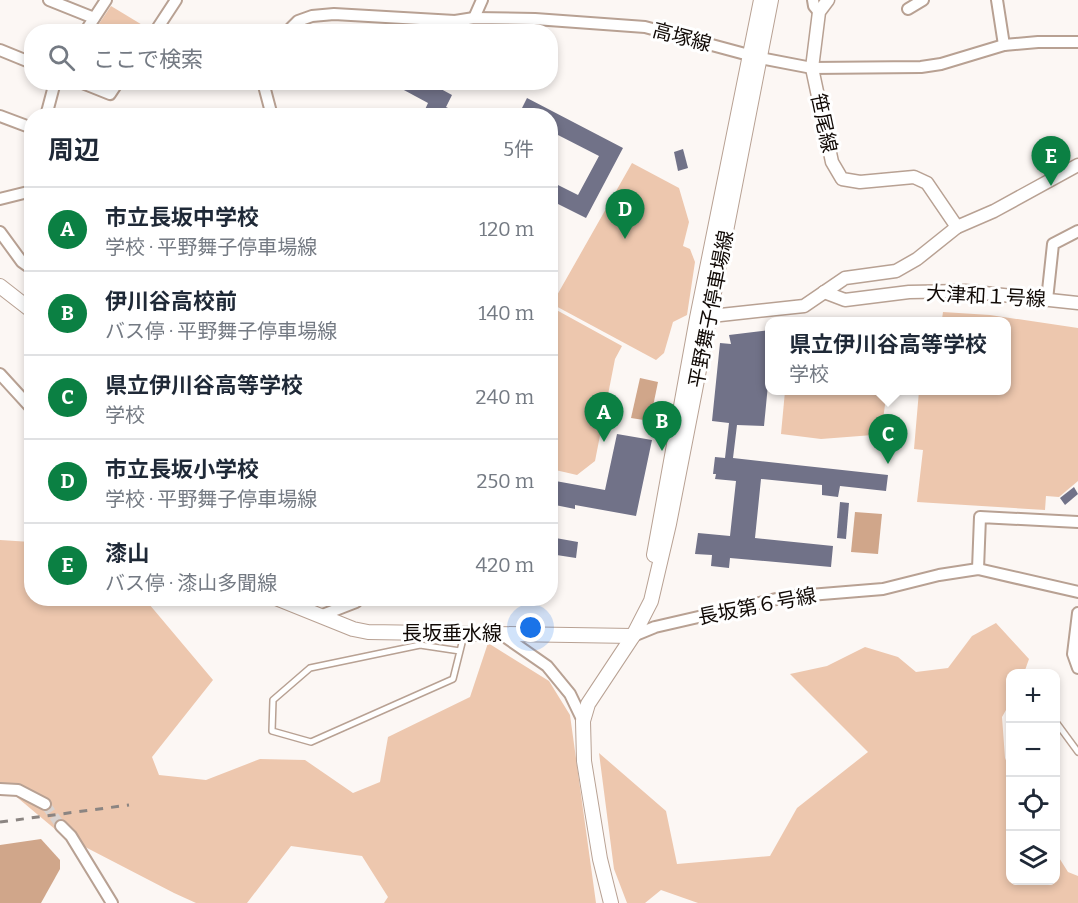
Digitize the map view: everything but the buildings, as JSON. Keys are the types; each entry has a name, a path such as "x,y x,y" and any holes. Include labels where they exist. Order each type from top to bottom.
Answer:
{"main road":[{"name":"平野舞子停車場線","path":"755,56 760,0"},
{"name":"平野舞子停車場線","path":"611,903 600,859 586,771 583,721 588,704 644,616 658,523 703,317 755,56 771,0"},
{"path":"0,286 24,305"},
{"name":"長坂垂水線","path":"296,606 353,629 368,632 633,636"}],"street":[{"path":"49,0 94,18"},
{"path":"90,24 106,0"},
{"path":"160,24 176,0"},
{"path":"474,18 482,0"},
{"path":"813,0 819,12"},
{"name":"笹尾線","path":"828,0 819,12 812,68 832,162 842,179 860,182 914,177 927,183 957,227"},
{"path":"908,9 922,0"},
{"path":"997,0 1004,45"},
{"name":"高塚線","path":"295,24 312,16 334,14 455,21 474,18 536,19 645,27 755,56 812,68 921,67 940,64 1004,45 1078,42"},
{"path":"0,50 24,60"},
{"path":"48,108 53,90"},
{"path":"100,90 110,94 113,90"},
{"path":"265,90 270,108"},
{"path":"0,116 24,125"},
{"path":"703,317 804,306 845,278 868,273 896,271 917,259 957,227 994,211 1078,165"},
{"path":"0,199 24,193"},
{"path":"1047,300 1053,244 1078,231"},
{"path":"0,232 24,263"},
{"name":"大津和１号線","path":"824,292 845,300 909,292 965,291 1078,303"},
{"path":"0,374 24,400"},
{"path":"1078,522 980,517 978,569 1078,592"},
{"name":"長坂第６号線","path":"633,636 655,627 785,597 884,589 939,575 978,569"},
{"path":"320,616 346,606"},
{"path":"1078,613 1073,654 1078,668"},
{"path":"500,633 547,666 570,694 583,721"},
{"path":"0,789 18,790 45,804"},
{"path":"61,826 71,836 112,903"}],"lane":[{"path":"460,651 420,645 310,668 273,700 272,731 311,742 453,679 460,651 464,634"},
{"path":"1060,728 1078,753"}],"shaded area":[{"path":"111,6 141,24 99,24"},
{"path":"632,163 679,188 689,222 683,246 690,249 695,262 687,315 673,322 664,353 656,360 558,307 558,293"},
{"path":"558,311 622,346 615,359 595,461 577,475 558,471"},
{"path":"943,312 1004,317 942,317"},
{"path":"1011,318 1078,328 1078,481 1059,497 1046,496 1045,510 917,502 923,450 914,449 919,395 1011,395"},
{"path":"640,378 658,382 650,421 631,418"},
{"path":"785,395 886,395 882,426 873,435 821,439 781,434"},
{"path":"855,512 882,514 878,554 851,552"},
{"path":"0,540 24,542 24,606 151,606 213,680 152,757 159,775 206,780 260,759 305,760 353,793 380,782 388,737 470,697 488,643 549,681 570,715 596,903 384,903 388,897 362,856 291,846 247,903 196,903 62,835 0,783"},
{"path":"996,623 1029,659 1025,669 1006,669 1006,710 1002,717 1006,760 1006,885 1060,885 1060,859 1068,872 1078,876 1078,903 698,903 661,890 645,903 627,903 614,869 599,753 666,811 677,864 770,856 797,808 868,752 790,674 827,666 865,647 898,657 916,672 948,668 972,636"},
{"path":"41,839 60,860 60,869 41,903 0,903 0,845"}],"tunnel":[{"path":"45,804 61,826"}],"railway":[{"path":"0,822 129,805"}],"place":[{"name":"漆山","path":"1051,186"},
{"name":"市立長坂小学校","path":"625,239"},
{"name":"市立長坂中学校","path":"604,442"},
{"name":"伊川谷高校前","path":"662,451"},
{"name":"県立伊川谷高等学校","path":"888,464"}]}
